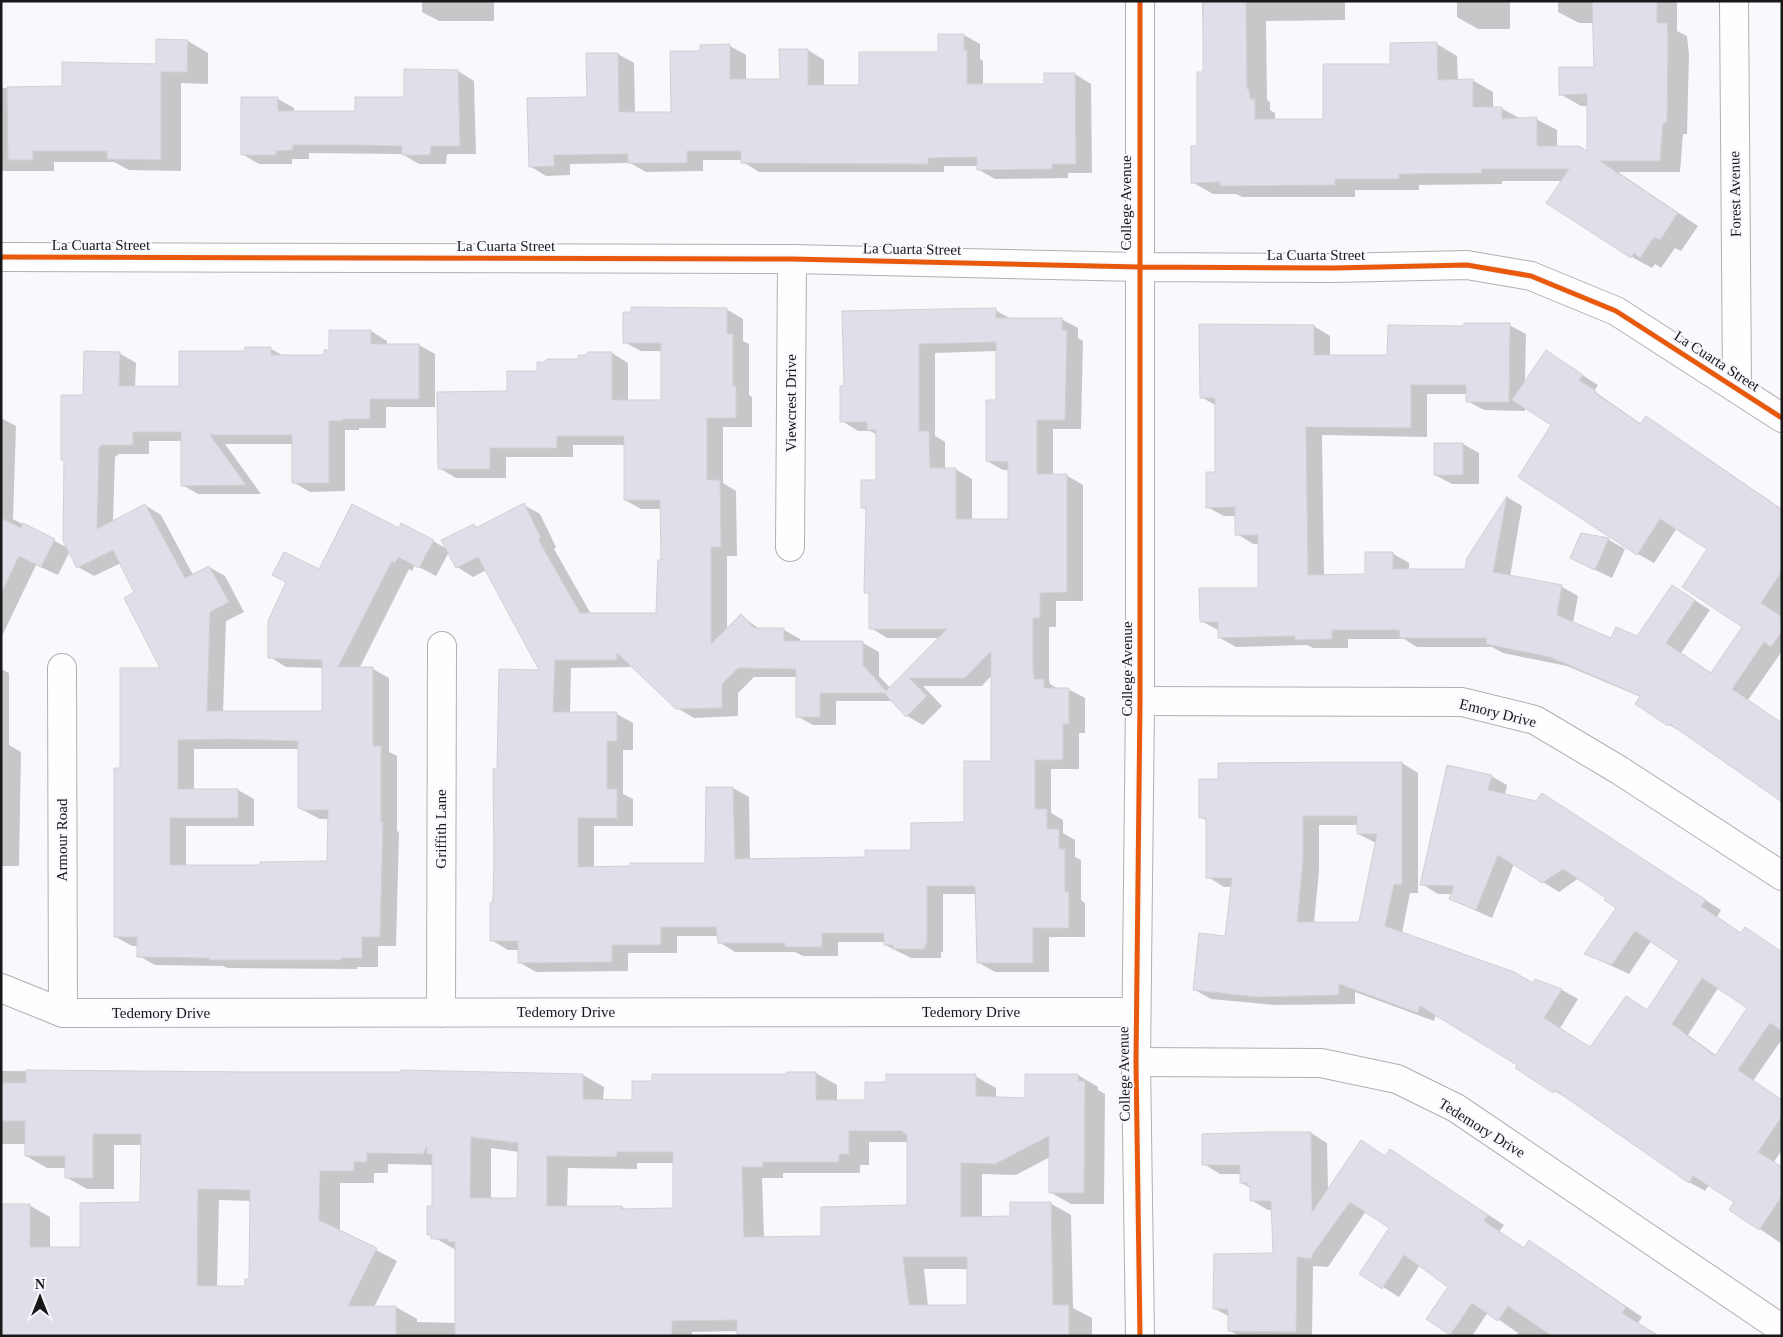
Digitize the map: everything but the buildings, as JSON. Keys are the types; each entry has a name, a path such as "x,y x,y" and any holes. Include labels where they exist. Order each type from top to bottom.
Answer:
{"street":[{"name":"College Avenue","path":"1140,1 1138,267 1140,701 1136,1012 1140,1336"},
{"name":"Forest Avenue","path":"1734,1 1737,387"},
{"name":"La Cuarta Street","path":"1,257 792,259 1138,267 1334,268 1467,265 1531,276 1616,311 1737,387 1782,418"},
{"name":"Viewcrest Drive","path":"790,548 792,259"},
{"name":"Griffith Lane","path":"441,1013 442,646"},
{"name":"Armour Road","path":"62,668 63,1013"},
{"name":"Emory Drive","path":"1140,701 1462,702 1535,720 1619,770 1782,876"},
{"name":"Tedemory Drive","path":"1,988 63,1013 1136,1012"},
{"name":"Tedemory Drive","path":"1136,1062 1321,1064 1396,1078 1456,1108 1782,1329"}],"cycle path":[{"path":"1140,1 1140,701 1136,1062 1140,1336"},
{"path":"1,257 792,259 1139,267 1334,268 1467,265 1531,276 1616,311 1782,418"}]}
